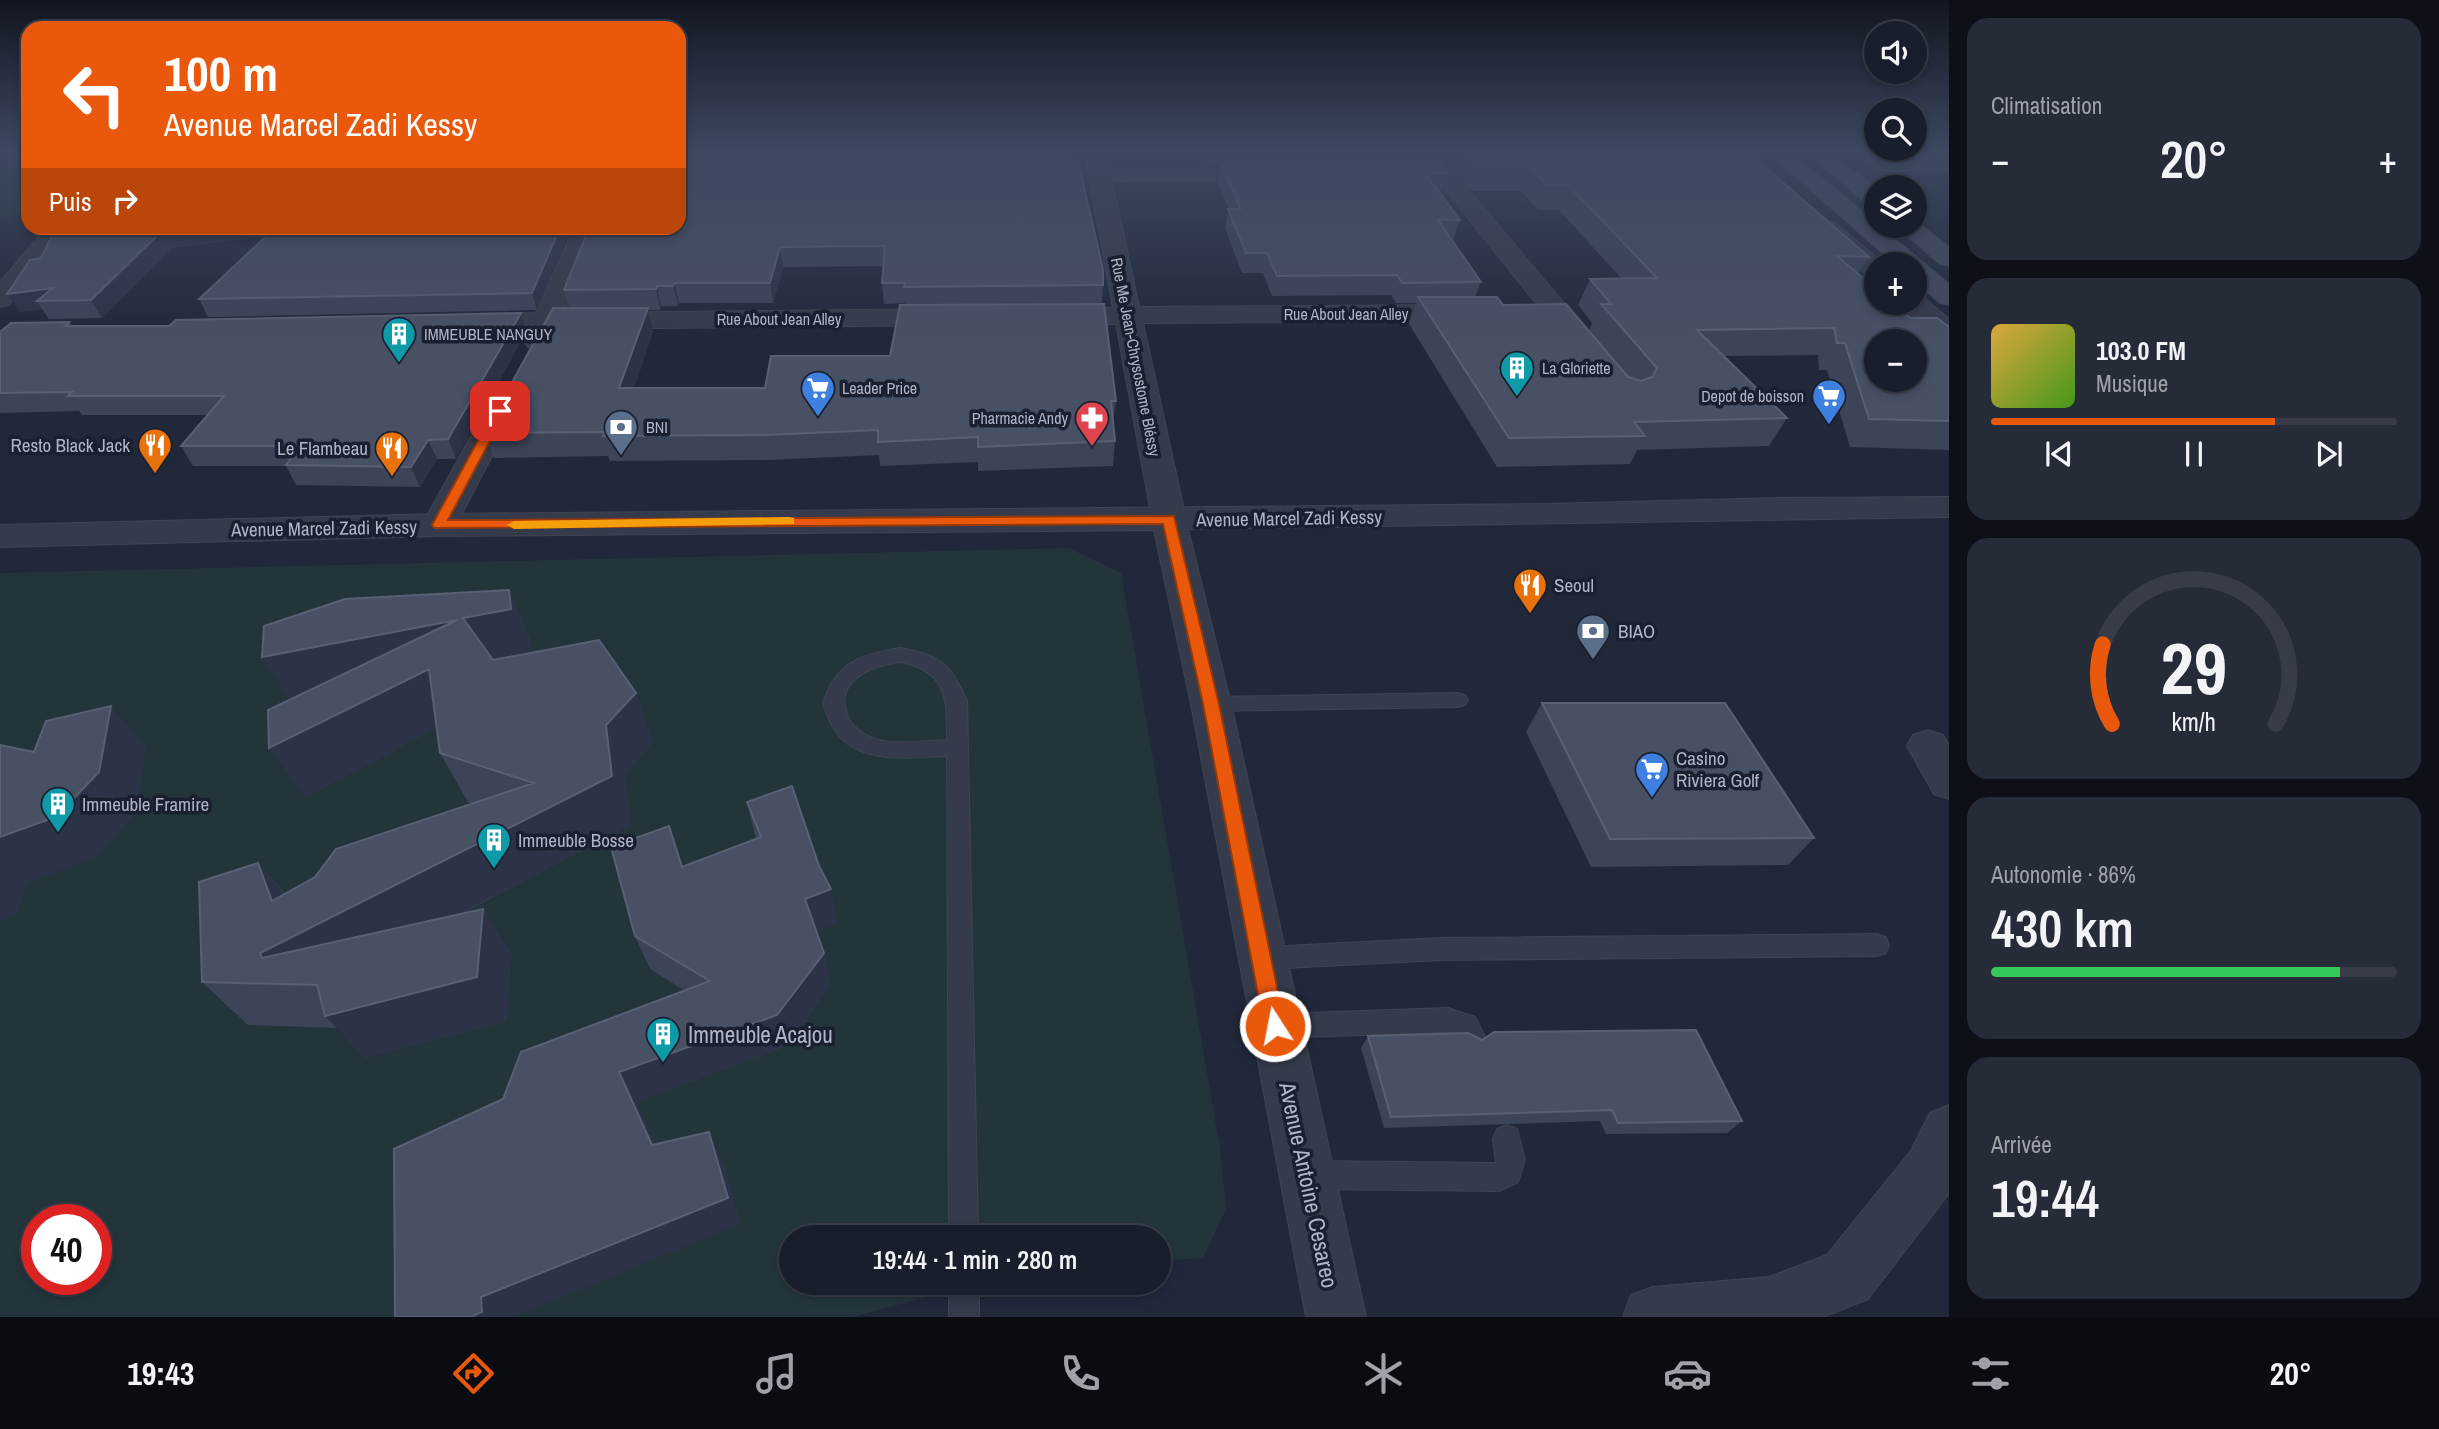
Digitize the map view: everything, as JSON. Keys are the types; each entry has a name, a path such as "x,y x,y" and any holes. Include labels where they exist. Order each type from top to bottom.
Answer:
{"main road":[{"path":"1851,214 1896,252"},
{"path":"1923,238 1949,259"},
{"path":"1927,279 1949,297"}],"street":[{"name":"Rue Me Jean-Chrysostome Bléssy","path":"1103,214 1129,315 1169,519"},
{"path":"1471,214 1558,312 1600,366"},
{"path":"1813,216 1864,260"},
{"path":"0,299 11,274 51,235"},
{"path":"439,525 549,321 583,235"},
{"path":"1530,313 1558,312"},
{"name":"Rue About Jean Alley","path":"1032,316 1488,313"},
{"path":"1927,314 1949,333"},
{"name":"Rue About Jean Alley","path":"439,323 978,317"},
{"name":"Avenue Marcel Zadi Kessy","path":"0,536 439,525 1548,515 1779,508 1949,508"},
{"name":"Avenue Antoine Cesareo","path":"1169,519 1211,704 1336,1317"},
{"path":"1928,746 1949,782"},
{"path":"1653,1317 1769,1307 1847,1278 1931,1171 1949,1132"}],"lane":[{"path":"958,748 890,748 866,744 847,732 835,716 833,698 841,681 856,667 876,657 900,654 922,658 941,668 953,683 957,701 958,748 964,1225"},
{"path":"1211,704 1458,700"},
{"path":"1262,958 1441,949 1877,944"},
{"path":"1275,1026 1448,1020 1466,1027 1472,1037"},
{"path":"1306,1174 1499,1178 1508,1172 1511,1160 1507,1139"},
{"path":"964,1295 964,1317"}],"shaded area":[{"path":"1069,548 1121,573 1220,1148 1226,1209 1203,1258 1171,1260 1171,1225 779,1225 779,1295 934,1295 853,1317 0,1317 0,573"}],"building":[{"path":"686,214 1090,214 1103,269 1103,285 904,287 905,283 882,283 885,246 780,247 770,283 675,283 673,286 657,286 656,289 564,290 586,235 686,235"},
{"path":"1230,214 1456,214 1460,220 1438,220 1481,282 1402,283 1397,275 1277,276 1267,253 1246,253"},
{"path":"1596,214 1820,214 1864,253 1864,257 1837,256 1864,279 1864,315 1937,318 1949,327 1949,421 1869,419 1845,343 1837,343 1834,328 1697,330 1787,418 1634,422 1645,436 1509,438 1418,297 1497,297 1503,305 1566,304 1628,377 1641,381 1652,377 1657,368 1601,304 1611,304 1590,279 1657,278"},
{"path":"52,235 158,235 91,300 37,301 53,288 7,294 30,260 41,258"},
{"path":"268,235 557,235 532,293 199,299"},
{"path":"1104,304 1116,401 1111,401 1115,441 978,447 978,437 878,442 878,430 765,435 603,436 604,432 484,433 553,308 648,308 619,388 765,388 771,356 890,356 900,305"},
{"path":"521,313 448,439 428,440 411,467 286,465 301,446 181,446 224,396 0,393 0,332 11,323 69,322 65,326 169,326 176,320"},
{"path":"509,590 511,609 463,618 493,660 599,640 636,693 606,725 612,776 260,953 262,958 483,909 477,977 325,1016 317,985 202,982 199,882 258,863 272,901 315,877 336,849 534,783 440,753 429,669 269,748 268,710 457,620 262,657 264,626 345,599"},
{"name":"Casino Riviera Golf","path":"1542,703 1725,703 1814,838 1610,839"},
{"path":"111,706 99,772 56,817 0,837 0,745 34,752 46,721"},
{"name":"Immeuble Acajou","path":"792,786 819,866 831,889 805,899 824,953 777,1015 619,1072 652,1145 709,1132 728,1198 481,1297 482,1312 471,1317 395,1317 394,1149 503,1099 521,1052 710,981 635,936 611,847 669,826 682,867 761,837 747,802"},
{"path":"1696,1030 1742,1121 1618,1123 1612,1110 1391,1117 1368,1036 1468,1033 1482,1040 1494,1032"}],"slow traffic":[{"path":"514,525 789,521"}],"place":[{"name":"IMMEUBLE NANGUY","path":"399,364"},
{"name":"La Gloriette","path":"1517,398"},
{"name":"Leader Price","path":"818,418"},
{"name":"Depot de boisson","path":"1829,426"},
{"name":"Pharmacie Andy","path":"1092,448"},
{"name":"BNI","path":"621,457"},
{"name":"Resto Black Jack","path":"155,475"},
{"name":"Le Flambeau","path":"392,478"},
{"name":"Seoul","path":"1530,615"},
{"name":"BIAO","path":"1593,661"},
{"name":"Casino Riviera Golf","path":"1652,799"},
{"name":"Immeuble Framire","path":"58,834"},
{"name":"Immeuble Bosse","path":"494,870"},
{"name":"Immeuble Acajou","path":"663,1064"}],"route":[{"path":"500,411 439,525 1169,519 1211,704 1275,1026"}]}
